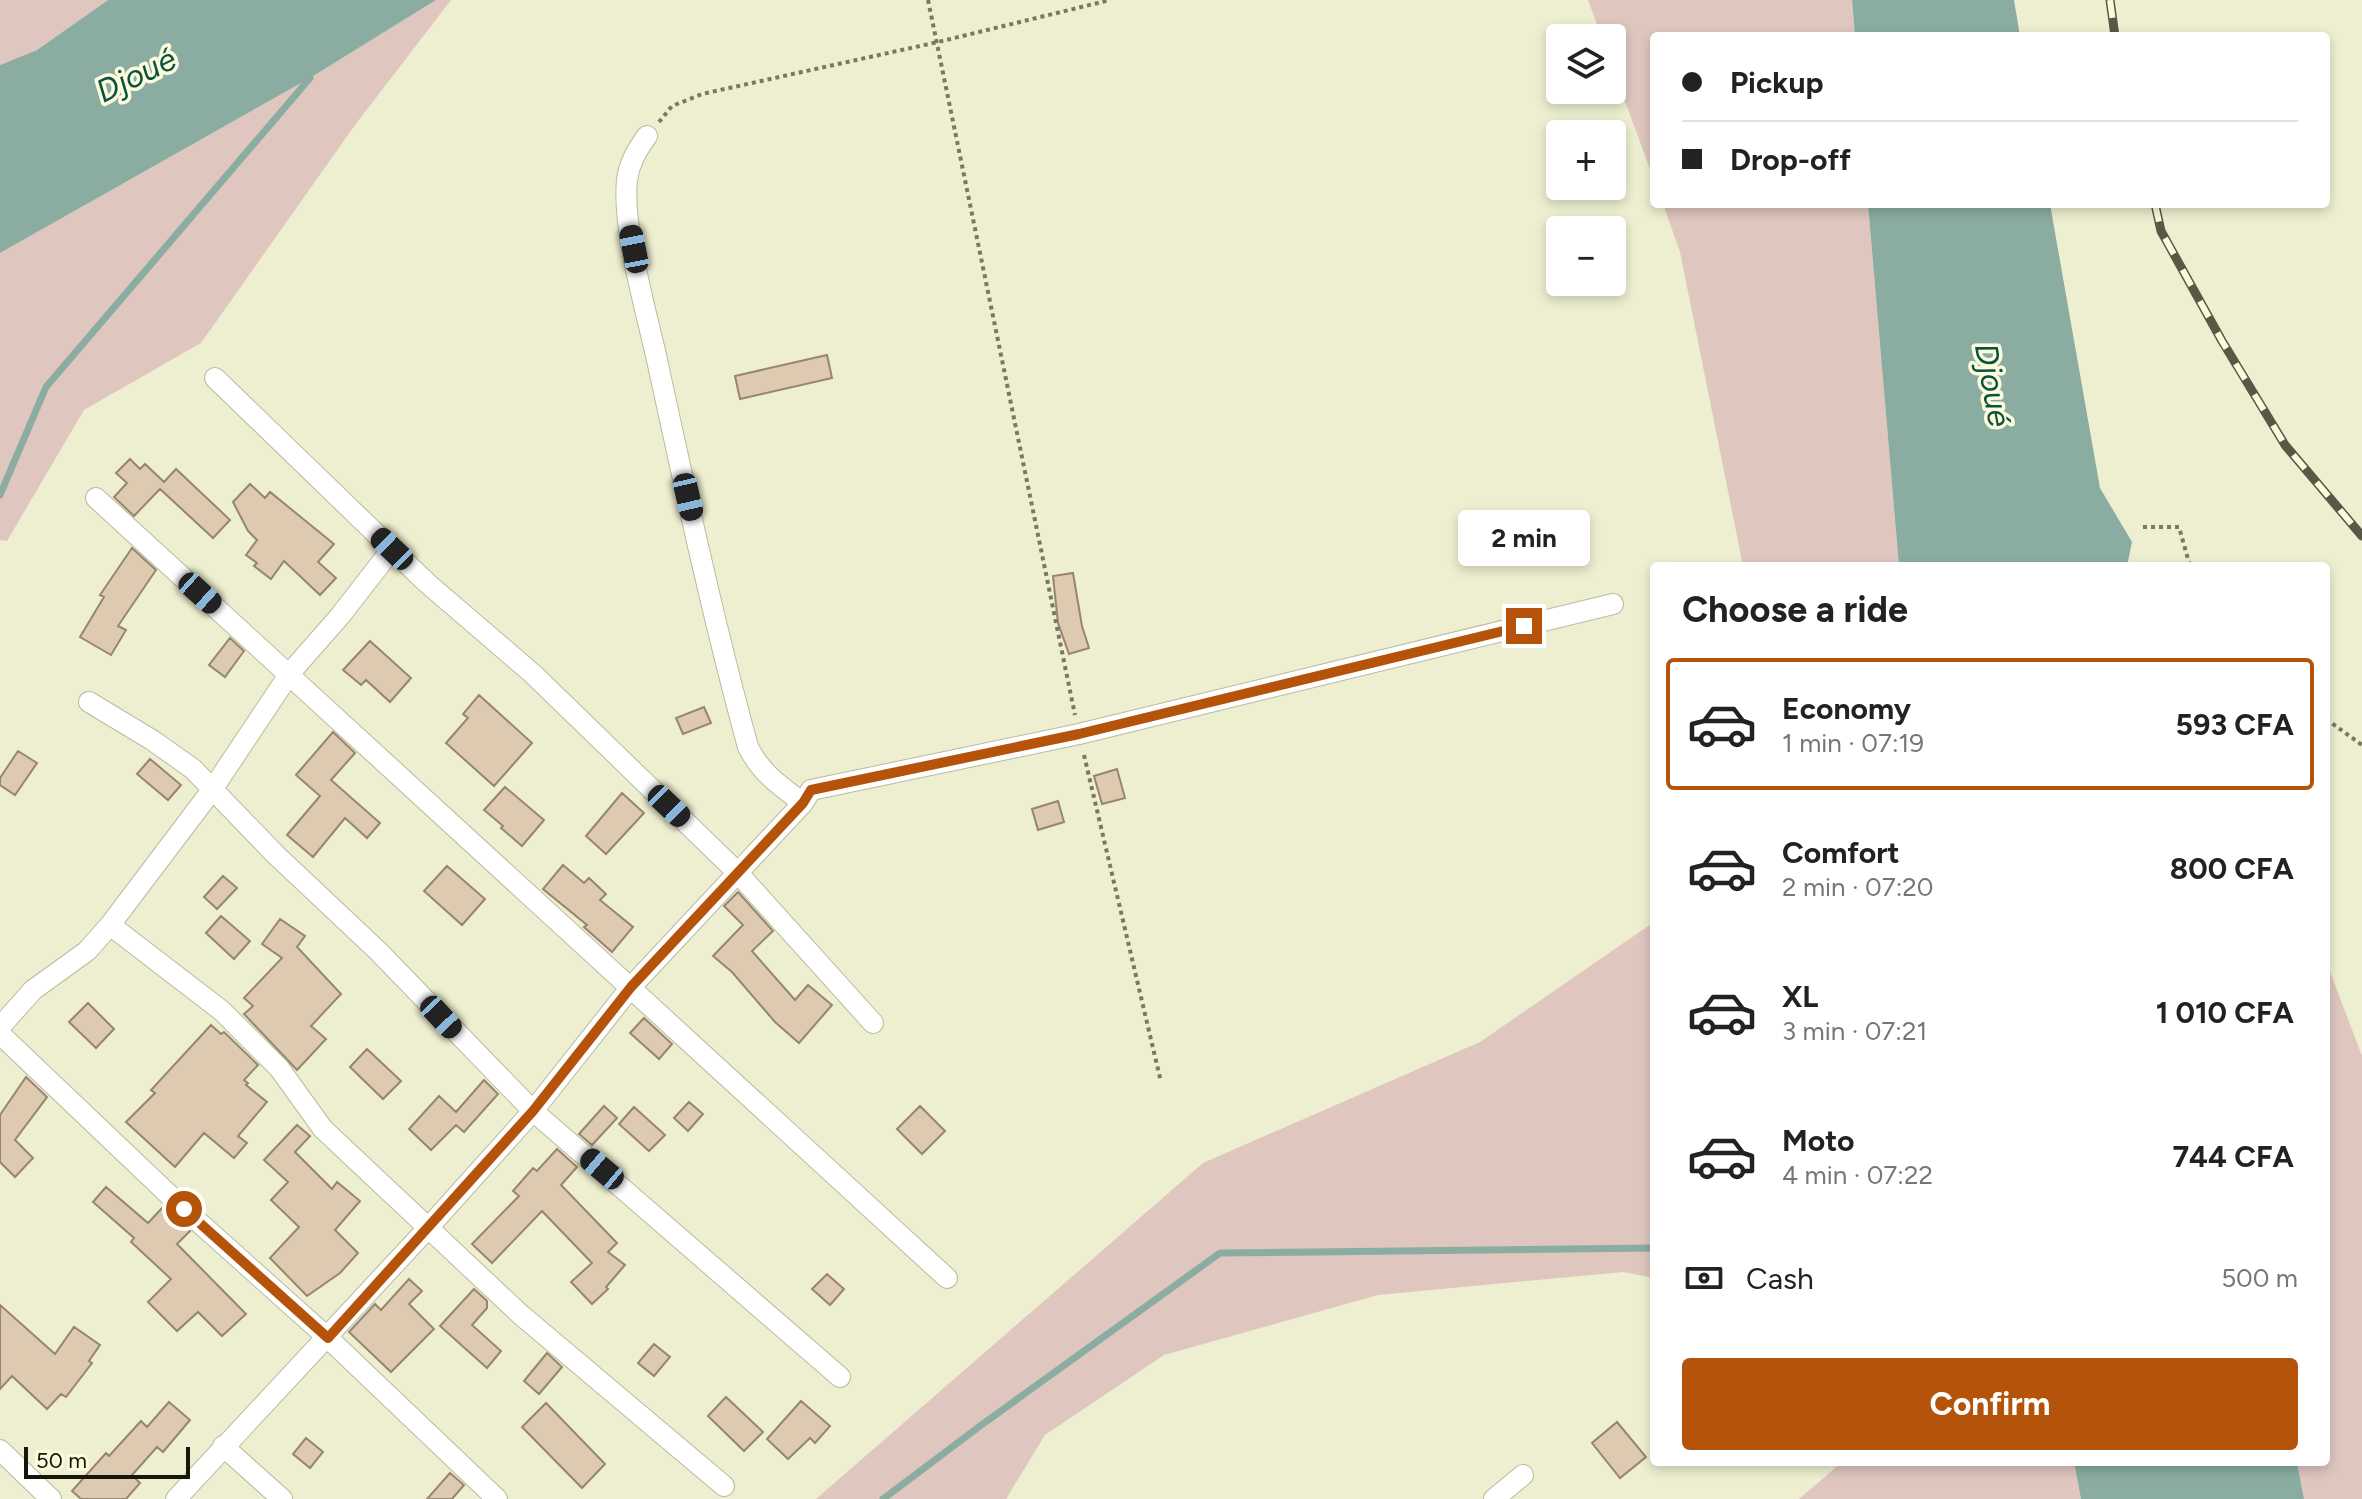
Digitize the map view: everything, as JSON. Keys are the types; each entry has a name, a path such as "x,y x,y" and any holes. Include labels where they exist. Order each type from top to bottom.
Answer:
{"street":[{"path":"647,136 634,154 627,180 629,223 704,569 748,747 757,765 803,803"},
{"path":"215,378 427,583 533,674 737,872 873,1023"},
{"path":"96,498 947,1278"},
{"path":"0,1027 33,990 87,951 110,925 212,790 290,673 340,616 392,549"},
{"path":"176,1499 328,1338 533,1111 631,987 803,803 811,790 1079,734 1613,604"},
{"path":"89,702 193,769 379,952 533,1111 840,1377"},
{"path":"110,925 222,1011 279,1068 323,1129 520,1314 724,1486"},
{"path":"0,1034 497,1499"},
{"path":"223,1446 282,1499"},
{"path":"0,1450 51,1499"},
{"path":"1494,1499 1523,1475"}],"path":[{"path":"928,0 1079,734 1161,1082"},
{"path":"647,136 672,106 702,94 1110,0"},
{"path":"2143,527 2179,527 2189,562"},
{"path":"2330,722 2362,745"}],"shaded area":[{"path":"0,0 108,0 37,50 0,65"},
{"path":"436,0 451,0 355,125 201,343 84,410 7,541 0,540 0,253 310,78"},
{"path":"1588,0 1852,0 1855,32 1650,32 1650,169 1626,104 1626,24 1597,24"},
{"path":"1664,208 1868,208 1899,562 1742,562 1680,252"},
{"path":"1650,925 1650,1277 1623,1272 1378,1295 1164,1355 1045,1435 1006,1499 816,1499 1203,1163 1480,1042"},
{"path":"2330,972 2362,1056 2362,1499 2304,1499 2298,1466 2330,1466"},
{"path":"1837,1466 2075,1466 2081,1499 1799,1499"}],"water":[{"name":"Djoué","path":"108,0 436,0 310,78 0,253 0,65 37,50"},
{"path":"1852,0 2014,0 2019,32 1855,32"},
{"name":"Djoué","path":"1868,208 2051,208 2100,488 2132,542 2128,562 1899,562"},
{"path":"2075,1466 2298,1466 2304,1499 2081,1499"}],"building":[{"path":"827,355 832,378 740,399 735,376"},
{"path":"130,459 140,469 145,464 164,482 176,469 230,520 213,538 160,489 134,516 114,497 127,483 116,473"},
{"path":"250,484 265,498 270,492 334,544 318,562 336,578 320,595 284,561 271,579 246,555 257,540 248,531 233,502"},
{"path":"132,548 156,570 118,626 126,630 111,655 80,637 104,597 100,595"},
{"path":"1073,573 1089,648 1069,654 1058,623 1053,576"},
{"path":"230,638 244,651 225,677 209,665"},
{"path":"370,641 411,678 390,702 366,680 361,685 343,670"},
{"path":"479,695 532,743 494,786 446,743 468,718 463,714"},
{"path":"704,707 711,723 683,734 676,718"},
{"path":"333,732 355,753 331,780 380,823 367,838 345,818 313,857 287,835 320,796 296,775"},
{"path":"18,751 37,763 15,795 0,785 0,778"},
{"path":"150,759 181,785 168,800 137,774"},
{"path":"1117,769 1125,798 1102,804 1094,776"},
{"path":"505,787 544,820 522,846 484,810"},
{"path":"622,793 644,813 606,854 586,836"},
{"path":"1058,801 1064,822 1038,830 1032,809"},
{"path":"563,865 584,883 589,878 606,894 600,900 633,927 612,952 584,927 587,925 543,889"},
{"path":"447,866 485,899 462,925 424,891"},
{"path":"223,876 237,888 217,909 204,897"},
{"path":"738,892 773,931 752,951 795,1000 808,985 832,1005 799,1043 713,956 743,925 724,906"},
{"path":"221,916 250,941 234,959 206,933"},
{"path":"280,919 305,936 297,947 341,994 311,1026 326,1039 297,1070 244,1014 253,1006 244,998 282,958 262,944"},
{"path":"88,1003 114,1029 96,1048 69,1022"},
{"path":"644,1018 672,1044 659,1059 630,1033"},
{"path":"211,1025 221,1034 224,1032 258,1065 244,1080 267,1102 238,1136 247,1143 234,1158 204,1133 175,1167 126,1122 155,1093 151,1090"},
{"path":"367,1049 401,1081 383,1099 350,1067"},
{"path":"26,1077 47,1097 15,1140 33,1158 15,1177 0,1162 0,1115"},
{"path":"484,1080 498,1094 464,1132 456,1125 431,1150 409,1129 439,1096 456,1112"},
{"path":"689,1102 703,1114 688,1131 674,1118"},
{"path":"604,1106 617,1118 592,1145 579,1134"},
{"path":"920,1106 945,1131 922,1154 897,1129"},
{"path":"634,1107 665,1135 649,1151 619,1124"},
{"path":"297,1125 310,1136 295,1152 332,1189 337,1182 360,1201 335,1230 358,1253 340,1273 307,1296 270,1258 299,1227 271,1200 288,1182 264,1160"},
{"path":"557,1149 577,1167 561,1185 617,1243 608,1252 625,1265 606,1287 608,1289 592,1304 571,1282 592,1263 542,1211 492,1263 472,1244 519,1196 513,1191 533,1168 537,1171"},
{"path":"106,1187 148,1223 163,1207 190,1231 177,1244 246,1314 222,1336 198,1312 177,1331 148,1302 171,1279 131,1242 134,1238 93,1202"},
{"path":"827,1274 844,1289 830,1305 812,1289"},
{"path":"409,1279 422,1291 409,1304 434,1329 391,1372 349,1332 375,1304 381,1310"},
{"path":"474,1289 487,1301 487,1308 472,1325 501,1351 487,1368 440,1326"},
{"path":"0,1305 55,1354 74,1327 100,1345 89,1361 92,1363 66,1397 61,1394 47,1409 12,1376 0,1389"},
{"path":"654,1344 670,1357 654,1376 638,1363"},
{"path":"547,1353 562,1367 539,1394 524,1381"},
{"path":"726,1397 763,1432 744,1451 708,1416"},
{"path":"801,1401 830,1426 815,1443 810,1438 788,1459 767,1439"},
{"path":"169,1402 190,1420 163,1452 157,1447 132,1475 140,1483 126,1499 81,1499 72,1491 106,1453 109,1456 141,1421 147,1427"},
{"path":"546,1403 605,1464 582,1488 522,1427"},
{"path":"1617,1422 1646,1457 1620,1478 1592,1443"},
{"path":"306,1438 323,1452 310,1468 293,1454"},
{"path":"450,1473 464,1485 452,1499 427,1499"}],"waterway":[{"path":"0,495 46,387 310,78"},
{"path":"883,1499 1220,1253 1650,1248"}],"railway":[{"path":"2110,0 2114,32"},
{"path":"2156,208 2161,231 2285,445 2362,536"}],"route":[{"path":"184,1209 328,1338 533,1111 631,987 803,803 811,790 1079,734 1524,626"}]}
